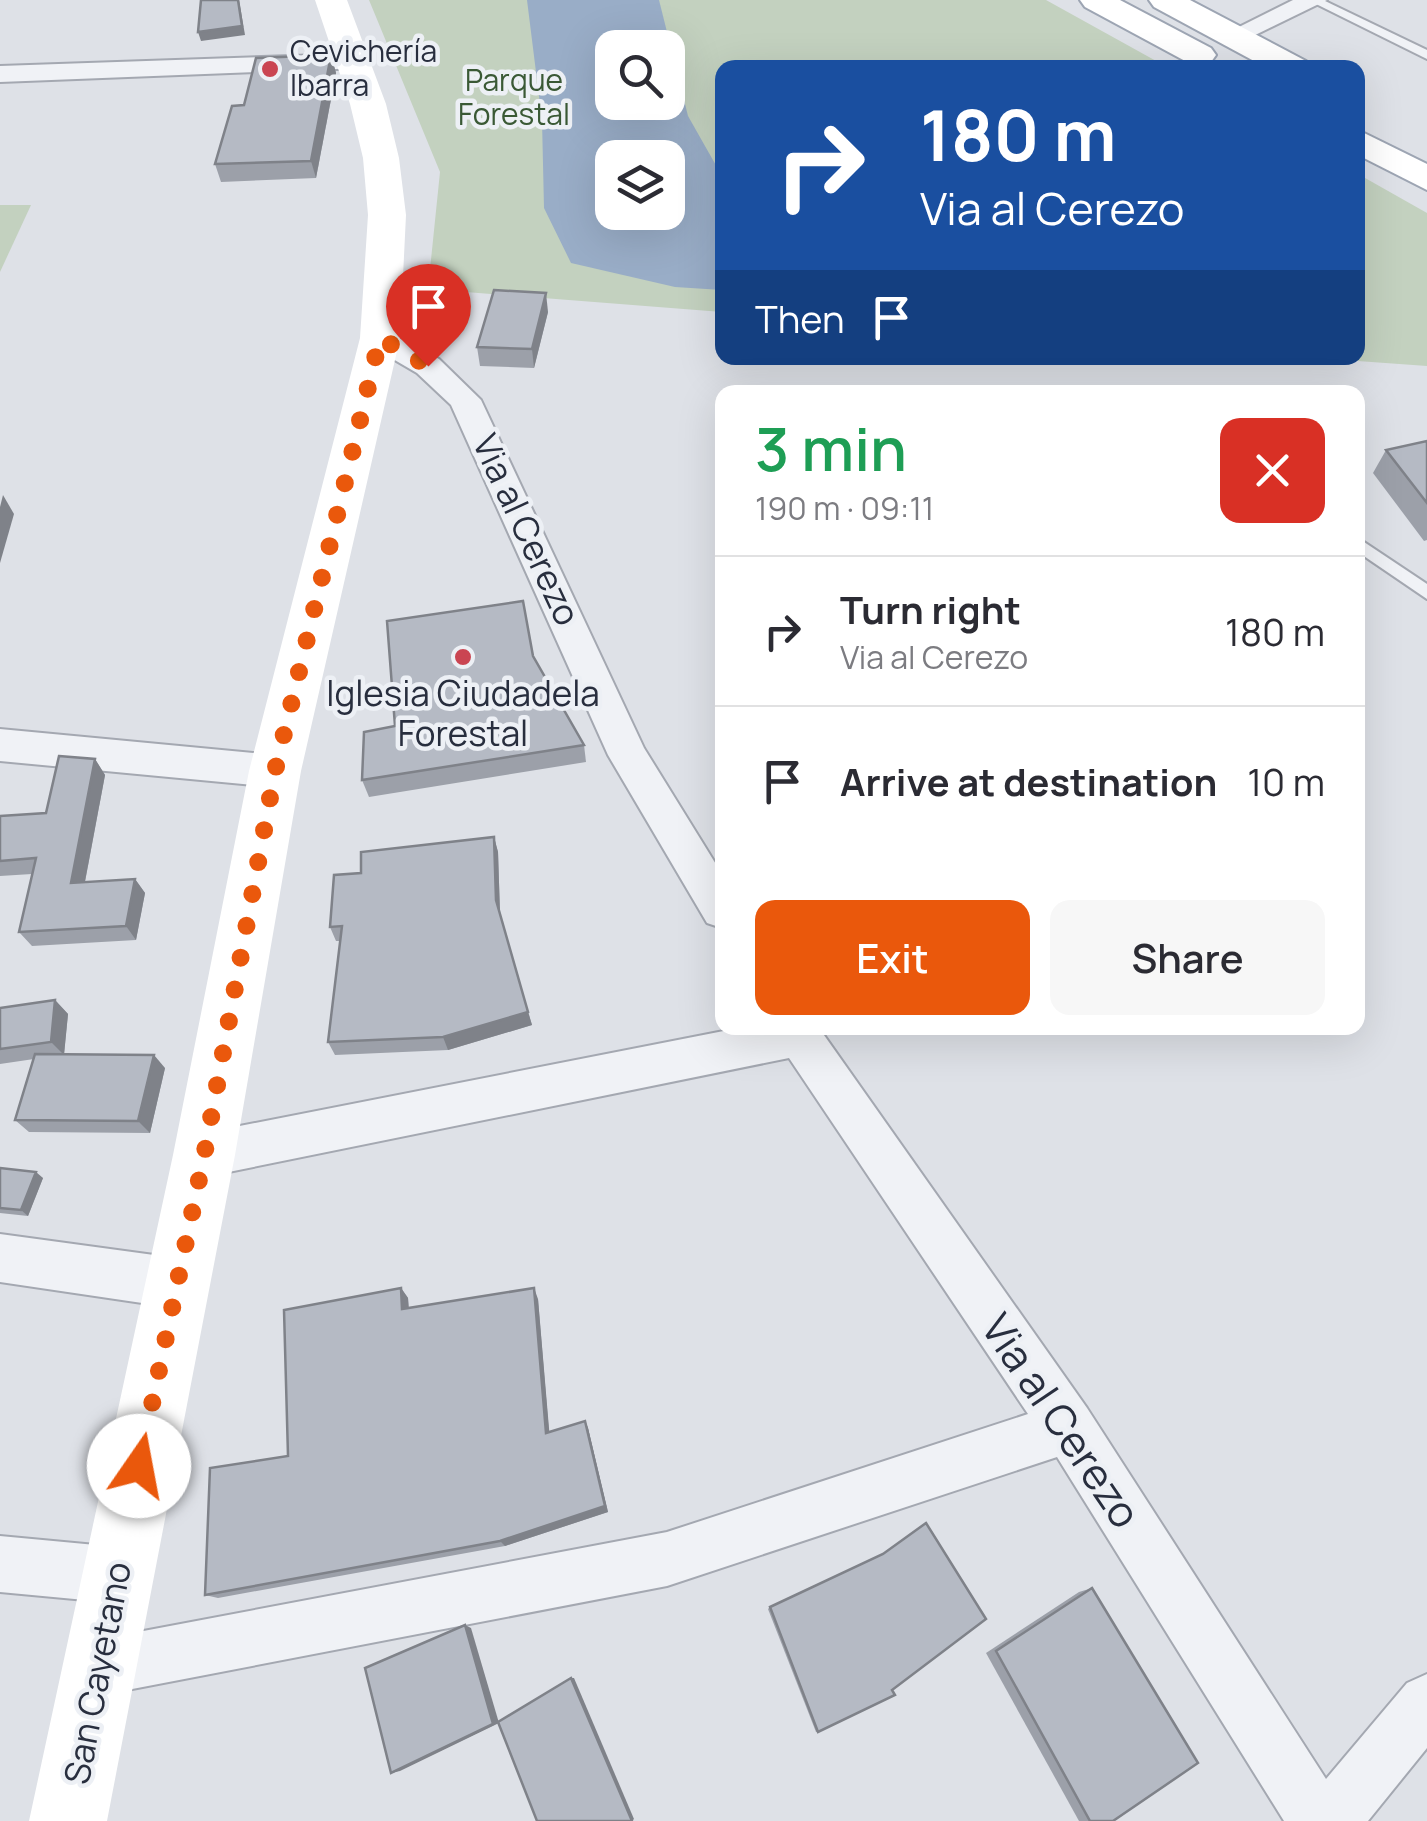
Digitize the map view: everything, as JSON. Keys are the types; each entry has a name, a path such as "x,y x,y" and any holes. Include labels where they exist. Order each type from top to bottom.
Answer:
{"main road":[{"name":"San Cayetano","path":"68,1821 204,1156 275,771 380,338 387,214 381,158 331,0"},
{"path":"1096,0 1206,60"},
{"path":"1166,0 1279,60"},
{"path":"1365,145 1427,179"}],"street":[{"path":"1234,36 1314,0"},
{"path":"0,74 353,62"},
{"name":"Via al Cerezo","path":"380,338 428,366 466,400 628,755 715,898"},
{"path":"0,745 275,771"},
{"path":"204,1156 782,1035"},
{"name":"Via al Cerezo","path":"798,1035 1068,1427 1318,1821"},
{"path":"0,1258 176,1283"},
{"path":"102,1667 666,1559 1068,1427"},
{"path":"0,1564 117,1575"},
{"path":"1328,1821 1427,1704"}],"lane":[{"path":"1314,0 1427,56"},
{"path":"1365,549 1427,592"}],"green space":[{"name":"Parque Forestal","path":"369,0 1046,0 1154,60 715,60 715,311 428,289 440,172"},
{"path":"1365,178 1427,213 1427,366 1365,362"},
{"path":"0,205 31,205 0,272"}],"water":[{"path":"527,0 659,0 666,30 595,30 595,120 685,120 685,104 715,164 715,290 675,287 571,263 544,208 542,120"}],"building":[{"path":"201,0 238,0 242,26 198,32"},
{"path":"331,55 311,161 215,164 232,106 244,105 256,58"},
{"path":"494,290 546,293 532,349 477,347"},
{"path":"1427,441 1427,503 1386,450"},
{"path":"523,601 533,656 584,745 362,780 364,732 395,726 387,621"},
{"path":"59,756 95,759 71,883 135,879 126,926 19,932 36,858 0,861 0,816 46,813"},
{"path":"494,837 496,900 528,1012 443,1037 328,1042 342,926 330,927 334,875 361,873 361,852"},
{"path":"55,1000 51,1042 0,1049 0,1008"},
{"path":"35,1054 154,1055 138,1121 15,1120"},
{"path":"0,1168 36,1172 21,1210 0,1208"},
{"path":"401,1288 402,1309 534,1288 546,1433 585,1421 605,1506 500,1541 205,1595 210,1468 288,1456 284,1310"},
{"path":"926,1523 986,1619 892,1690 895,1695 818,1732 770,1607 883,1554"},
{"path":"1092,1588 1198,1763 1113,1821 1090,1821 996,1651"},
{"path":"465,1625 493,1724 391,1773 365,1668"},
{"path":"571,1678 632,1821 537,1821 498,1722"}],"place":[{"name":"Cevichería Ibarra","path":"270,69"},
{"name":"Iglesia Ciudadela Forestal","path":"463,657"}],"route":[{"path":"139,1466 204,1156 275,771 380,338 428,366"}]}
